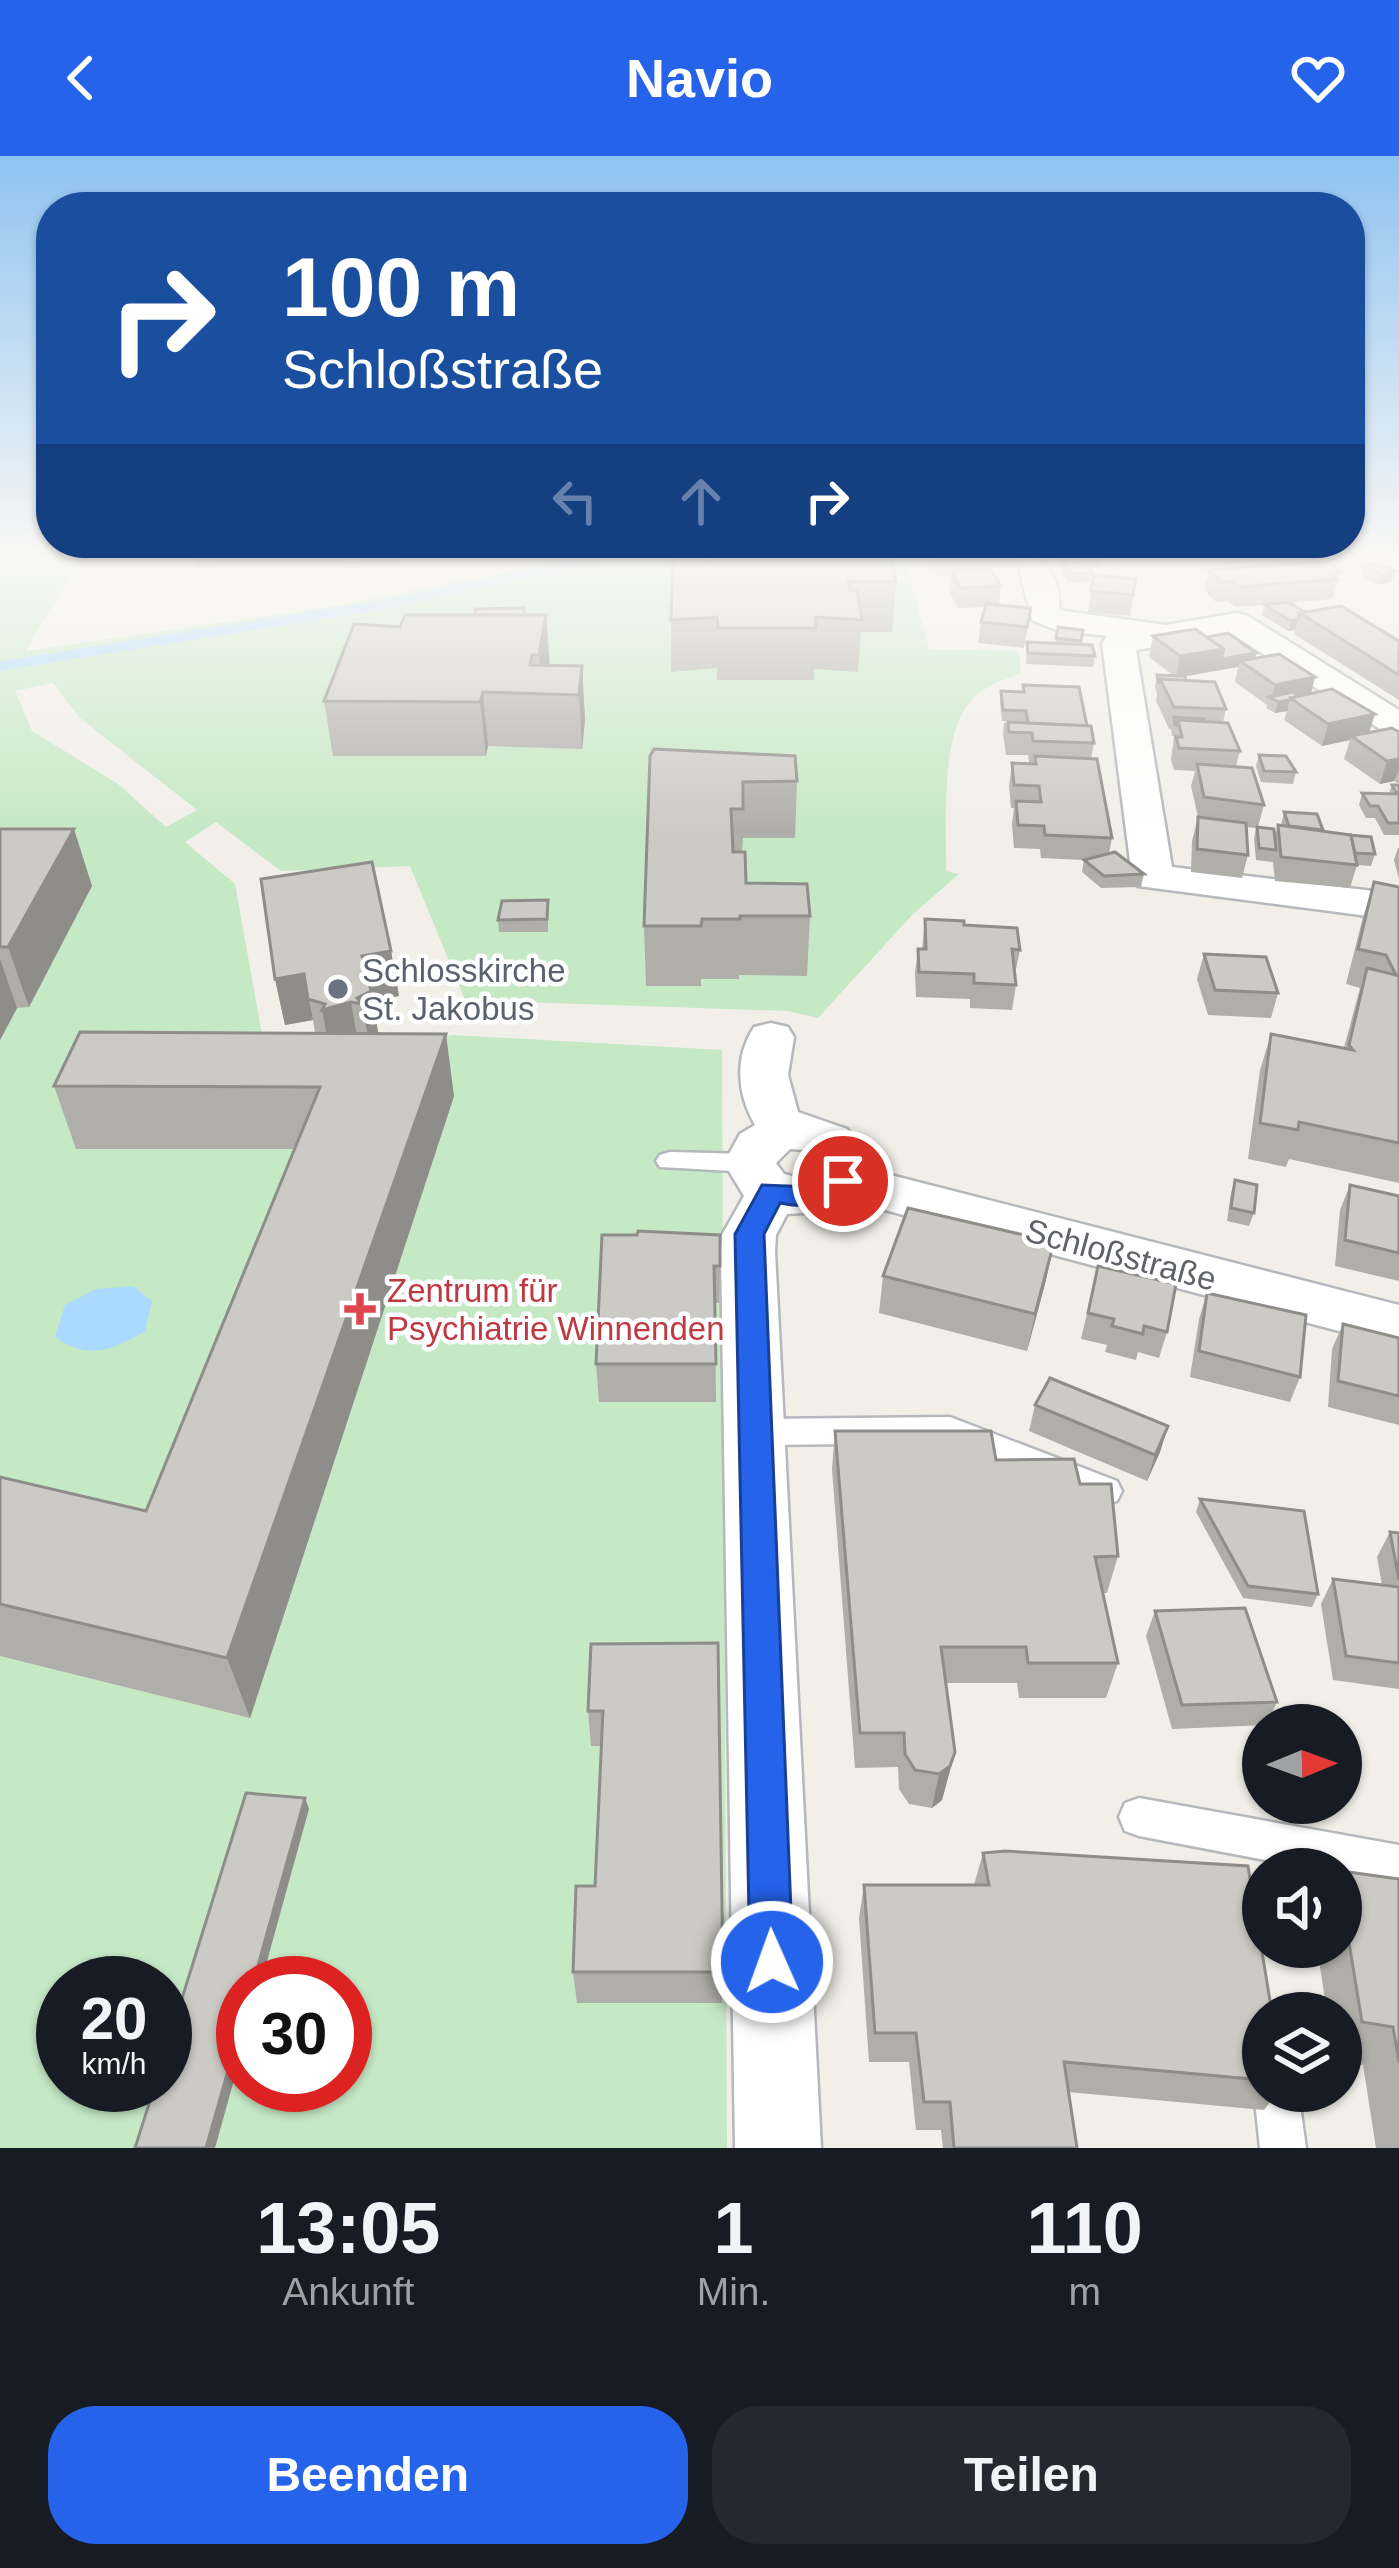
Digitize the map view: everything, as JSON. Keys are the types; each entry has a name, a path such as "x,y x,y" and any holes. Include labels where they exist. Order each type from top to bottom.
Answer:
{"street":[{"path":"1119,647 1153,877 1399,908"},
{"path":"1276,647 1399,725"},
{"path":"771,1037 762,1063 770,1113 769,1162 749,1234 778,2148"},
{"name":"Schloßstraße","path":"769,1162 803,1198 819,1196 843,1181 1399,1326"}],"lane":[{"path":"670,1161 769,1162"},
{"path":"755,1432 950,1430 1105,1491"},
{"path":"1138,1817 1399,1865"},
{"path":"1245,1839 1246,1848"},
{"path":"1278,2112 1282,2148"}],"green space":[{"name":"Zentrum für Psychiatrie Winnenden","path":"0,647 27,647 25,651 53,647 928,647 1019,651 1021,673 976,696 954,736 947,782 946,871 959,874 912,915 818,1018 788,1011 465,1000 410,866 281,871 216,822 185,842 235,884 268,1068 318,1067 452,1035 722,1050 727,2148 0,2148","holes":["53,683 80,718 197,810 166,827 118,784 32,731 15,691"]}],"water":[{"path":"133,1286 152,1301 145,1331 100,1350 78,1349 55,1337 65,1305 96,1289"}],"building":[{"path":"345,647 540,647 530,665 582,666 579,695 483,692 480,702 324,701"},
{"path":"1027,647 1093,647 1095,656 1028,653"},
{"path":"1168,647 1224,649 1180,656"},
{"path":"1248,647 1256,653 1221,659 1224,649"},
{"path":"1354,647 1399,647 1399,675"},
{"path":"1279,654 1315,677 1275,685 1240,661"},
{"path":"1157,675 1185,676 1186,681 1160,679 1159,684"},
{"path":"1160,679 1215,682 1226,709 1174,707"},
{"path":"1023,685 1079,687 1087,726 1028,723 1026,711 1003,710 1001,691 1024,692"},
{"path":"1332,689 1375,714 1328,724 1290,698"},
{"path":"1293,692 1299,696 1290,700 1278,702 1269,697"},
{"path":"1174,717 1204,722 1178,720 1175,725"},
{"path":"1178,720 1228,723 1240,751 1179,748"},
{"path":"1008,722 1091,726 1094,743 1033,741 1032,733 1009,732"},
{"path":"1392,728 1399,732 1399,759 1387,761 1351,736"},
{"path":"654,749 795,756 797,781 743,782 743,809 731,809 733,852 745,852 746,883 807,884 810,916 740,916 702,919 701,926 644,926"},
{"path":"1259,755 1286,756 1296,772 1264,771"},
{"path":"1035,756 1097,759 1112,838 1045,835 1044,826 1018,825 1016,801 1041,802 1039,786 1014,785 1012,763 1036,764"},
{"path":"1197,764 1252,768 1264,805 1204,797"},
{"path":"1392,785 1399,785 1399,823 1388,823 1362,793 1397,794"},
{"path":"1284,812 1317,814 1323,830 1289,826"},
{"path":"1198,817 1246,823 1248,855 1197,849"},
{"path":"1278,825 1351,835 1357,865 1281,857"},
{"path":"1257,827 1274,829 1276,850 1259,848"},
{"path":"0,829 74,829 8,947 0,947"},
{"path":"1351,835 1371,837 1375,854 1355,853"},
{"path":"1115,852 1144,874 1104,876 1084,860"},
{"path":"372,862 391,951 362,956 371,991 357,998 362,1004 351,1002 322,1010 325,1004 308,999 304,974 275,979 261,879"},
{"path":"1374,882 1399,887 1399,1143 1299,1122 1298,1130 1260,1123 1271,1034 1353,1050 1349,1045 1367,968 1396,975 1386,955 1358,949"},
{"path":"548,900 547,919 498,920 502,901"},
{"path":"925,919 1017,928 1020,950 1012,949 1016,985 974,983 974,974 919,972 918,949 926,949"},
{"path":"1204,954 1266,957 1278,993 1215,990"},
{"path":"80,1032 446,1034 227,1658 0,1604 0,1477 146,1511 320,1087 54,1086"},
{"path":"1235,1180 1257,1185 1254,1213 1231,1208"},
{"path":"1350,1185 1399,1196 1399,1253 1345,1240"},
{"path":"908,1208 1054,1242 1035,1314 883,1276"},
{"path":"638,1231 720,1235 720,1266 714,1266 716,1364 596,1364 602,1235 637,1235"},
{"path":"1098,1266 1176,1284 1167,1332 1144,1326 1143,1334 1112,1326 1114,1319 1088,1313"},
{"path":"1207,1293 1306,1315 1300,1377 1199,1351"},
{"path":"1343,1324 1399,1338 1399,1396 1338,1381"},
{"path":"1050,1378 1168,1426 1155,1455 1035,1405"},
{"path":"835,1431 991,1431 996,1460 1074,1459 1080,1484 1111,1484 1118,1556 1095,1557 1118,1663 1028,1663 1026,1647 941,1647 955,1752 950,1766 939,1774 915,1770 905,1754 904,1733 860,1733"},
{"path":"1200,1499 1304,1511 1318,1594 1248,1586"},
{"path":"1390,1532 1399,1533 1399,1580"},
{"path":"1333,1579 1399,1587 1399,1663 1346,1656"},
{"path":"1245,1608 1277,1702 1182,1705 1155,1611"},
{"path":"718,1643 723,1972 573,1972 576,1886 595,1886 603,1711 588,1711 591,1644"},
{"path":"246,1793 305,1798 261,1956 216,1956 216,2112 206,2148 135,2148 146,2112 192,2112 192,1966"},
{"path":"983,1853 1242,1866 1242,1968 1265,1968 1269,1992 1242,1992 1242,2078 1064,2062 1077,2148 954,2148 950,2102 924,2102 916,2033 875,2033 864,1885 989,1885"},
{"path":"1362,1874 1399,1879 1399,2062 1393,2027 1362,2022 1362,1992 1357,1992 1353,1968 1362,1968"}],"waterway":[{"path":"0,666 119,647"}],"place":[{"name":"Schlosskirche St. Jakobus","path":"338,989"},
{"name":"Zentrum für Psychiatrie Winnenden","path":"360,1309"}],"route":[{"path":"772,1962 749,1234 772,1192 819,1196 843,1181"}]}
